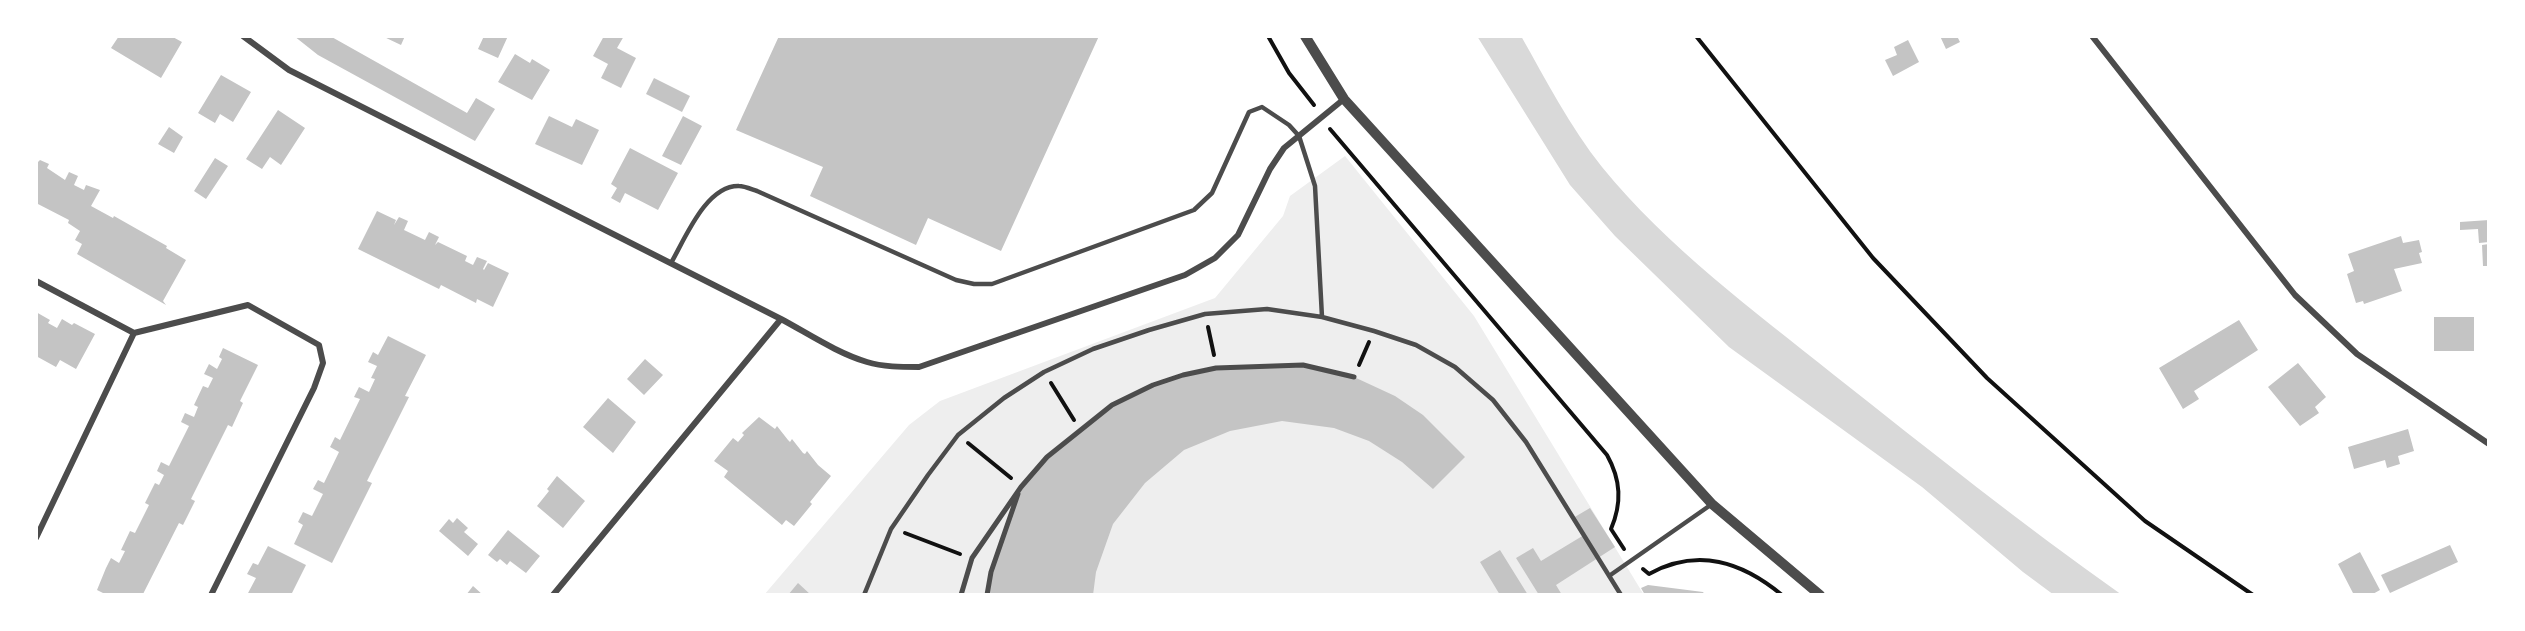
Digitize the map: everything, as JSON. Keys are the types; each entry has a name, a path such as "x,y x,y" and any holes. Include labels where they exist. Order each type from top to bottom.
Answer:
{"street":[{"path":"243,36 289,70 781,319 837,350 867,362 890,367 919,367 1185,275 1215,258 1238,235 1270,169 1284,148 1344,99"},
{"path":"1305,36 1344,99 1712,504 1820,595"},
{"path":"2092,36 2295,296 2357,354 2489,444"},
{"path":"36,281 134,333 248,305 320,345 323,363 314,388 212,595"},
{"path":"553,595 781,319"},
{"path":"36,538 134,333"},
{"path":"961,595 972,558 1021,487 1047,457 1112,405 1153,385 1183,375 1216,368 1303,365 1354,377"},
{"path":"987,595 991,572 1021,487"}],"lane":[{"path":"671,264 710,198 720,190 739,186 757,191 956,280 974,284 992,284 1194,210 1212,193 1249,112 1254,108 1262,107 1289,125 1299,136 1315,186 1322,317"},
{"path":"864,595 891,529 958,435 1004,398 1044,372 1093,349 1149,330 1205,314 1267,309 1322,317 1374,331 1416,345 1455,367 1493,400 1526,442 1620,595"},
{"path":"1609,576 1712,504"}],"path":[{"path":"1268,36 1289,73 1337,139 1607,455 1616,471 1619,486 1617,515 1611,529 1632,562 1649,574 1663,567 1688,561 1728,564 1761,578 1782,595"},
{"path":"1696,36 1873,258 1987,378 2145,521 2253,595"},
{"path":"1205,314 1216,368"},
{"path":"1354,377 1374,331"},
{"path":"1044,372 1081,430"},
{"path":"958,435 1021,487"},
{"path":"891,529 972,558"}],"shaded area":[{"path":"1477,36 1521,36 1590,152 1655,225 1742,302 1941,459 2122,595 2054,595 2023,572 1922,487 1729,347 1615,236 1570,185"},
{"path":"1345,156 1474,316 1644,595 764,595 909,425 940,401 1215,298 1283,216 1290,196"}],"building":[{"path":"119,36 171,36 182,42 161,78 111,48"},
{"path":"294,36 330,36 467,113 476,98 495,109 475,141 318,55"},
{"path":"382,36 405,36 401,45"},
{"path":"484,36 508,36 498,58 478,49"},
{"path":"604,36 624,36 617,48 636,58 621,88 601,78 608,64 593,56"},
{"path":"779,36 1099,36 1001,251 928,218 916,245 810,196 823,167 736,130"},
{"path":"1940,36 1957,36 1960,42 1946,49"},
{"path":"1908,40 1919,62 1893,76 1885,60 1897,55 1894,47"},
{"path":"515,54 530,63 532,59 550,70 532,100 498,82"},
{"path":"221,75 251,92 233,122 220,114 215,123 198,113"},
{"path":"654,78 690,96 682,112 646,94"},
{"path":"278,110 305,128 281,165 270,157 262,169 246,159"},
{"path":"549,116 572,127 576,119 599,130 582,165 535,144"},
{"path":"683,116 702,126 681,165 662,156"},
{"path":"169,127 183,137 174,153 158,144"},
{"path":"630,148 678,173 658,210 625,193 620,203 611,198 617,188 611,184"},
{"path":"215,158 228,166 206,199 194,191"},
{"path":"40,160 49,164 47,168 65,180 69,172 78,176 74,185 84,190 86,185 100,190 91,206 113,218 114,216 167,246 166,248 186,260 163,301 166,305 77,254 82,244 75,240 80,231 68,223 69,220 36,203 36,161"},
{"path":"377,211 396,220 394,225 399,217 408,221 404,230 425,240 429,232 439,237 435,245 438,242 467,256 465,261 473,265 477,257 487,261 484,270 488,263 509,273 493,307 477,299 476,303 441,285 439,289 358,249"},
{"path":"2489,220 2489,242 2479,243 2478,229 2460,230 2460,222"},
{"path":"2401,236 2403,243 2419,240 2422,263 2394,269 2402,291 2364,304 2363,301 2356,303 2347,274 2354,271 2348,254"},
{"path":"2489,244 2489,266 2483,266 2482,245"},
{"path":"36,312 50,320 48,323 57,328 62,319 95,334 76,369 60,360 56,367 36,356"},
{"path":"2434,317 2474,317 2474,351 2434,351"},
{"path":"2239,320 2258,350 2194,391 2199,399 2183,409 2159,368"},
{"path":"388,336 426,355 405,396 409,397 367,481 372,483 332,563 294,544 303,525 298,522 303,512 312,516 323,494 313,489 318,480 324,483 339,452 330,447 335,437 340,440 360,399 354,397 359,387 369,392 375,379 371,378 377,366 368,362 373,352 378,355"},
{"path":"223,348 258,365 240,401 243,403 232,427 228,425 191,499 195,501 183,525 179,523 143,594 107,595 97,590 106,568 111,558 119,563 125,551 121,550 130,531 135,533 149,505 145,503 155,483 159,485 164,475 157,471 161,462 169,466 189,426 181,422 185,413 194,417 198,407 194,405 203,386 208,388 213,378 204,374 209,364 217,369 222,359 219,357"},
{"path":"645,359 663,375 644,395 627,379"},
{"path":"2298,363 2326,397 2315,407 2319,413 2300,426 2268,387"},
{"path":"1303,365 1354,377 1395,396 1423,415 1465,457 1433,489 1402,462 1369,441 1334,428 1282,421 1230,431 1184,450 1145,483 1113,524 1096,572 1093,595 987,595 991,572 1021,487 1047,457 1112,405 1153,385 1216,368"},
{"path":"608,398 636,422 613,453 583,427"},
{"path":"759,417 775,429 777,426 790,442 792,439 803,453 807,451 831,476 794,526 786,520 782,525 724,477 728,471 714,461 733,438 738,442 744,435 742,433"},
{"path":"2408,429 2414,451 2398,456 2400,464 2387,468 2385,460 2354,469 2348,447"},
{"path":"557,476 585,501 563,528 537,506"},
{"path":"1590,508 1615,547 1556,585 1562,595 1539,595 1516,558 1533,548 1541,561 1584,535 1573,518"},
{"path":"457,518 468,528 464,532 478,544 468,556 439,531 449,519 453,523"},
{"path":"508,530 540,556 526,573 510,561 507,565 500,559 497,562 488,555"},
{"path":"2450,545 2458,562 2390,593 2381,575"},
{"path":"268,546 306,565 291,595 247,595 256,578 247,574 253,563 258,565"},
{"path":"1500,550 1528,595 1500,595 1480,562"},
{"path":"2360,552 2380,590 2371,595 2354,595 2338,564"},
{"path":"798,583 811,595 788,595"},
{"path":"1648,585 1703,592 1705,595 1645,595 1641,588"},
{"path":"473,586 483,595 466,595"}]}
